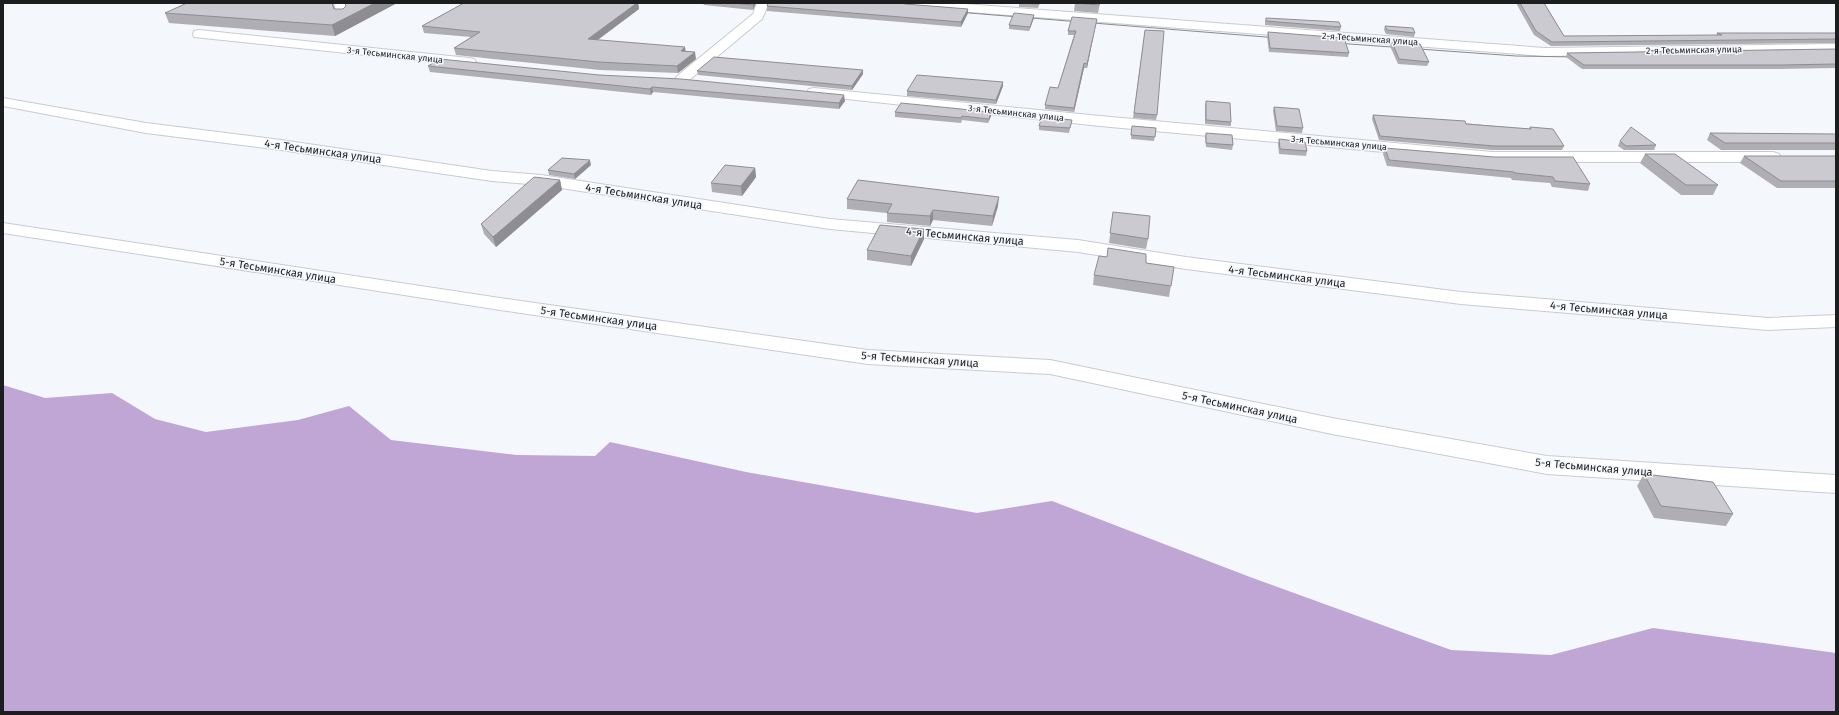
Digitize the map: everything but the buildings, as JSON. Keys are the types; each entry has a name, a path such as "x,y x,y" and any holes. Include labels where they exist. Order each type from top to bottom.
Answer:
{"street":[{"path":"340,3 342,15"},
{"path":"705,82 674,79 758,16 763,3"},
{"name":"2-я Тесьминская улица","path":"905,3 1346,38 1545,52 1836,48"},
{"name":"3-я Тесьминская улица","path":"199,34 484,64"},
{"name":"3-я Тесьминская улица","path":"800,91 1100,121 1492,157 1789,157"},
{"name":"4-я Тесьминская улица","path":"3,102 146,128 281,145 492,176 541,180 607,192 830,224 1078,246 1186,263 1461,298 1768,324 1836,321"},
{"name":"5-я Тесьминская улица","path":"3,228 514,306 868,357 1050,367 1332,426 1548,465 1836,484"}],"shaded area":[{"path":"3,385 45,398 112,393 155,419 206,432 298,420 349,406 391,440 517,455 595,456 610,442 746,472 977,513 1052,501 1250,577 1451,650 1551,655 1653,628 1836,653 1836,712 3,712"}],"tram line":[{"path":"957,12 1278,38"},
{"path":"1336,43 1516,56 1577,57"}]}
